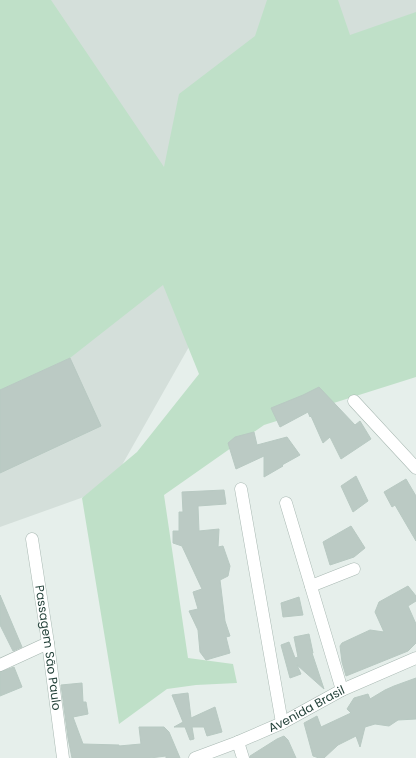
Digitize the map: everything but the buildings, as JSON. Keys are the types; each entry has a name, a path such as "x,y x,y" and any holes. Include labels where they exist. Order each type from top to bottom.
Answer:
{"street":[{"path":"354,401 416,468"},
{"path":"241,489 282,723"},
{"path":"286,503 342,690"},
{"name":"Passagem São Paulo","path":"32,539 48,643 63,758"},
{"path":"311,586 354,569"},
{"path":"0,665 48,643"},
{"name":"Avenida Brasil","path":"195,758 238,742 282,723 342,690 416,658"},
{"path":"238,742 244,758"}],"shaded area":[{"path":"0,0 416,0 416,29 348,66 109,488 0,527"}],"green space":[{"path":"0,0 51,0 164,167 179,94 255,36 267,0 338,0 350,35 416,12 416,377 264,425 164,495 188,658 233,664 237,683 196,685 167,689 119,724 82,498 137,452 199,374 163,285 70,358 0,390"}]}
